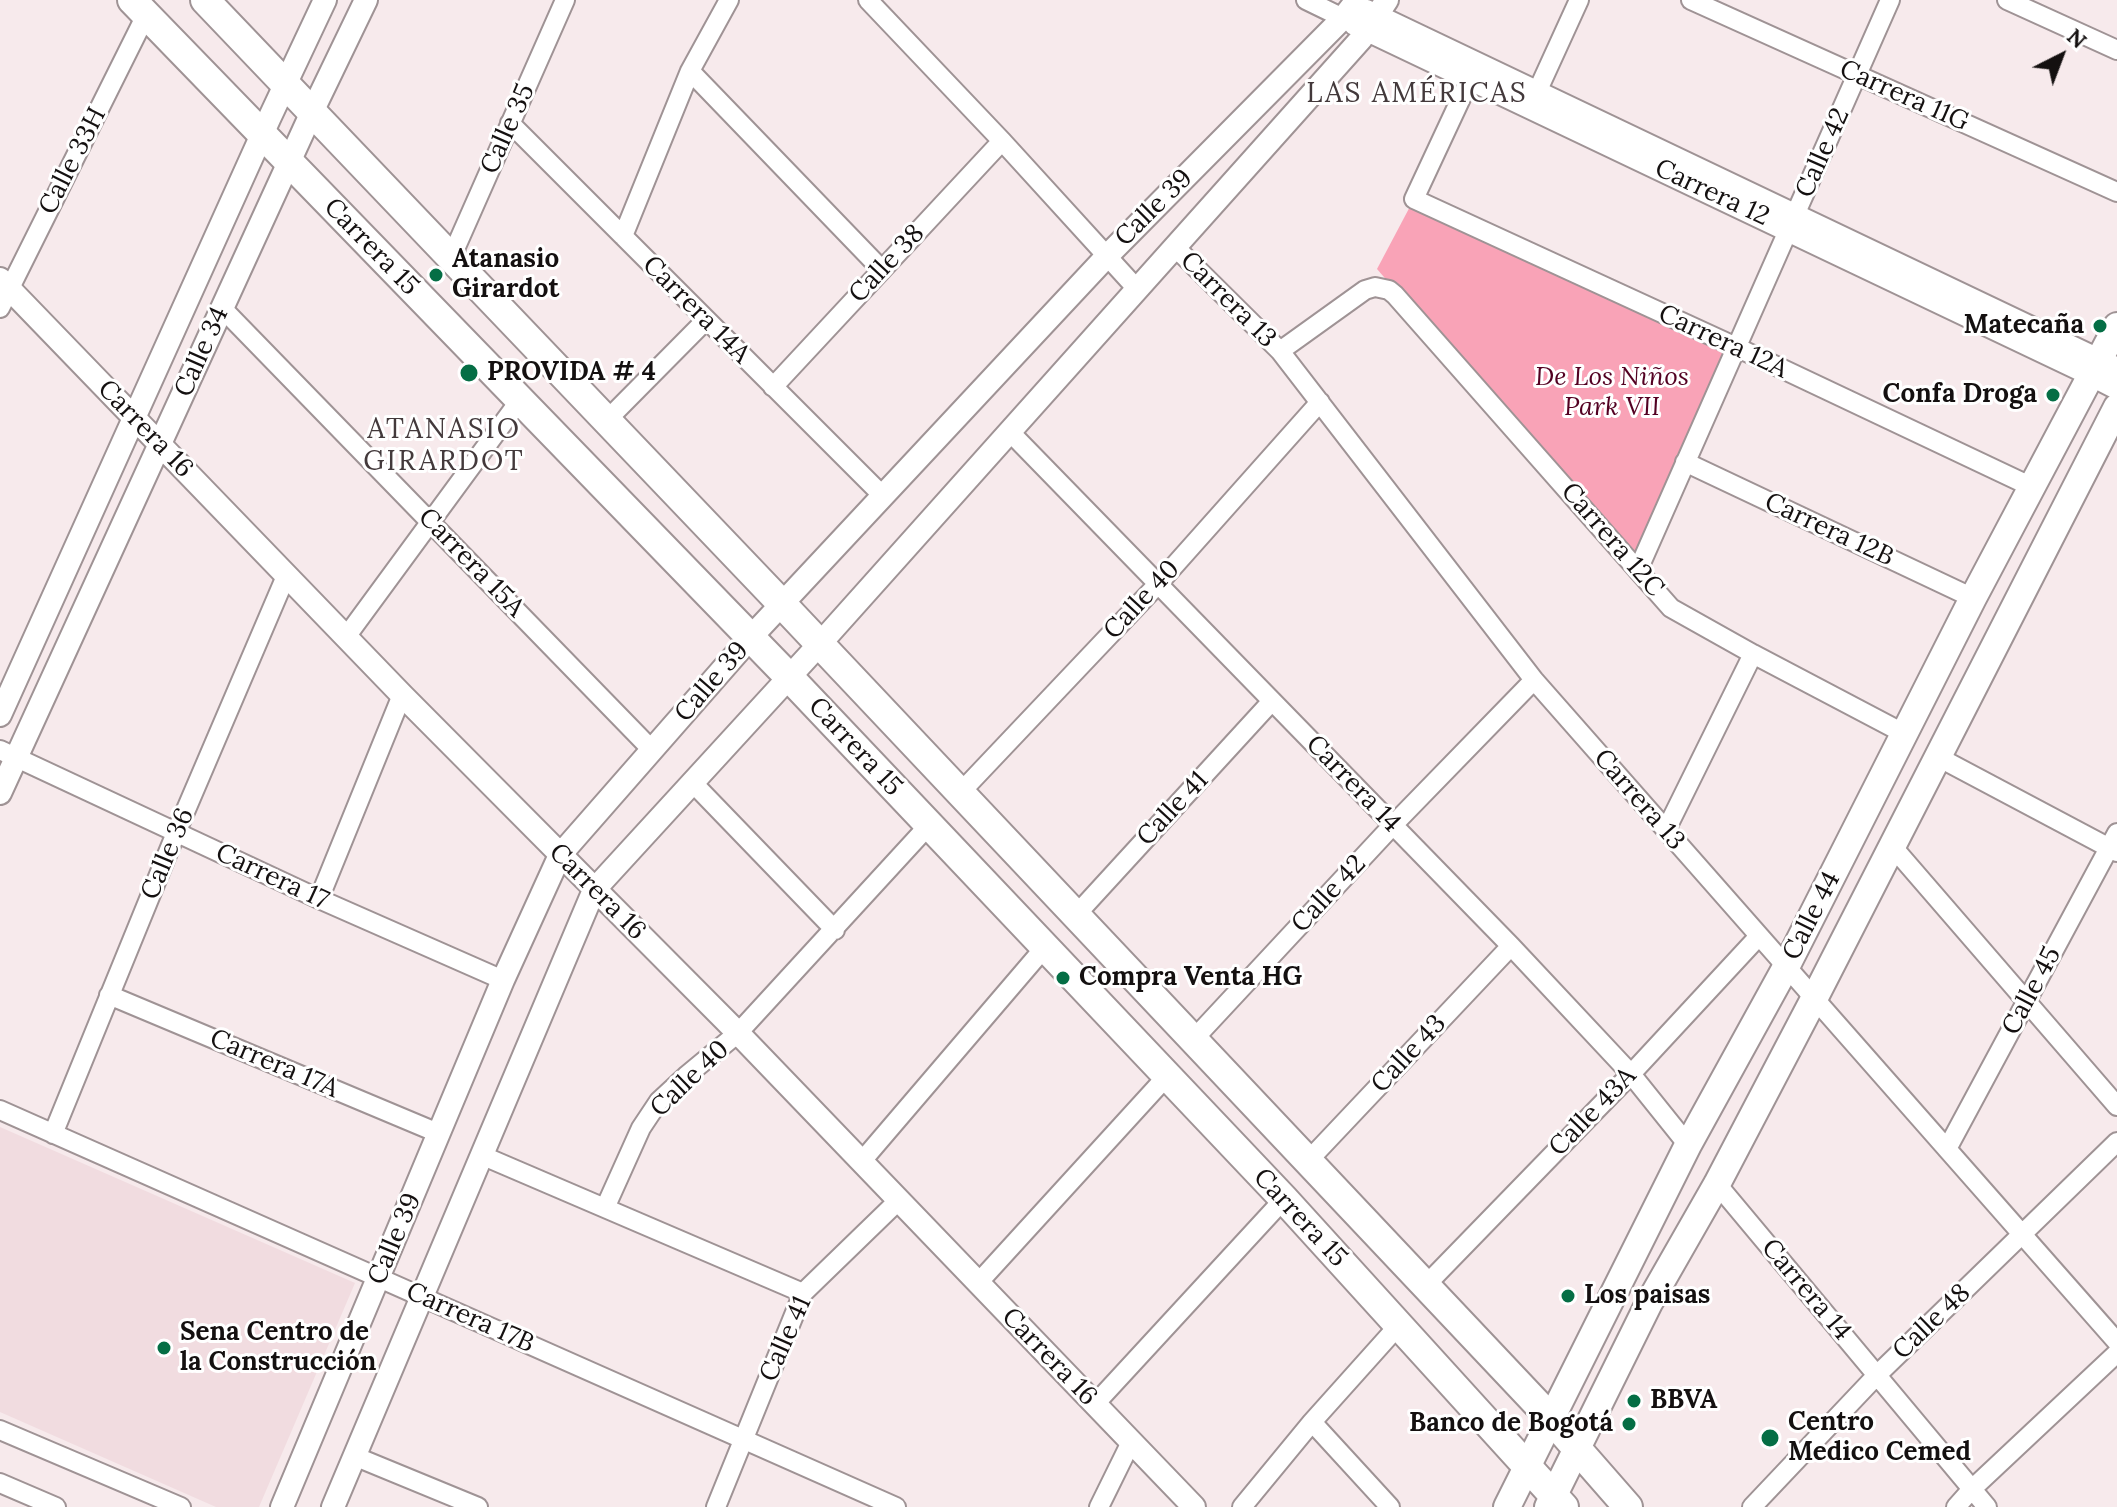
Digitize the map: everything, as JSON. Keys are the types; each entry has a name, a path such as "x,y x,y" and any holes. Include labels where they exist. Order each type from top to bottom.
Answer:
{"main road":[{"name":"Carrera 15","path":"205,0 782,604 1551,1419 1628,1507"},
{"name":"Carrera 15","path":"139,7 751,637 1284,1199 1527,1466 1556,1503"},
{"name":"Calle 44","path":"1507,1507 1688,1145 1786,967 1973,598 2032,487 2102,368 2117,326"},
{"name":"Calle 44","path":"1556,1503 1578,1448 1649,1303 1717,1184 1814,999 2117,407"}],"street":[{"name":"Calle 34","path":"0,715 261,135 325,0"},
{"name":"Calle 34","path":"0,793 8,754 160,445 366,0"},
{"name":"Calle 35","path":"451,258 565,0"},
{"path":"623,236 690,71 729,0"},
{"path":"868,0 1137,289"},
{"name":"Carrera 12","path":"1306,0 1377,16 1537,92 1792,222"},
{"path":"1537,92 1579,0"},
{"name":"Carrera 11G","path":"1691,0 2117,192"},
{"name":"Calle 42","path":"1638,570 1890,0"},
{"path":"2007,0 2117,50"},
{"name":"Calle 33H","path":"3,292 139,7"},
{"name":"Calle 39","path":"282,1507 503,980 560,855 751,637 1107,256 1351,8"},
{"name":"Carrera 12","path":"1377,16 1470,79 1792,222 2102,368 2117,388"},
{"name":"Calle 39","path":"333,1507 594,890 1175,247 1377,16"},
{"path":"690,71 882,270"},
{"name":"Carrera 12A","path":"1470,79 1414,199 2032,487"},
{"name":"Carrera 14A","path":"510,123 883,496"},
{"name":"Calle 38","path":"773,387 1002,141"},
{"name":"Carrera 13","path":"1175,247 1280,351 1534,680 2117,1342"},
{"name":"Carrera 12C","path":"1280,351 1370,288 1382,288 1395,295 1671,608 1905,734"},
{"name":"Carrera 16","path":"3,292 135,418 402,695 738,1033 1194,1507"},
{"name":"Carrera 15A","path":"222,308 652,750"},
{"path":"606,421 706,320"},
{"path":"346,637 520,400"},
{"name":"Calle 40","path":"959,794 1158,584 1320,402"},
{"name":"Carrera 14","path":"1009,431 1511,946 1631,1074 1688,1145"},
{"name":"Carrera 12B","path":"1685,462 1973,598"},
{"name":"Calle 36","path":"53,1134 176,833 286,576"},
{"path":"1666,830 1753,654"},
{"name":"Calle 42","path":"1192,1041 1393,825 1534,680"},
{"path":"319,899 402,695"},
{"name":"Calle 41","path":"1075,916 1272,701"},
{"name":"Carrera 17","path":"8,754 319,899 503,980"},
{"path":"1938,757 2114,844"},
{"path":"692,782 835,930"},
{"name":"Calle 40","path":"605,1208 641,1128 659,1101 738,1033 929,825"},
{"name":"Calle 45","path":"1947,1149 2114,844"},
{"path":"1892,846 2117,1106"},
{"name":"Calle 43A","path":"1425,1286 1631,1074 1759,936"},
{"name":"Calle 43","path":"1307,1162 1511,946"},
{"path":"862,1161 1045,947"},
{"name":"Carrera 17A","path":"109,995 438,1133"},
{"path":"978,1283 1167,1076"},
{"name":"Carrera 17B","path":"0,1110 896,1507"},
{"name":"Calle 48","path":"1752,1507 1877,1375 2117,1142"},
{"path":"481,1155 803,1293"},
{"name":"Carrera 14","path":"1717,1184 1987,1507"},
{"path":"1095,1404 1284,1199"},
{"name":"Calle 41","path":"716,1507 803,1293 899,1200"},
{"path":"1242,1507 1312,1422 1398,1326"},
{"path":"1956,1507 2117,1353"},
{"path":"1312,1422 1390,1507"},
{"path":"0,1430 181,1507"},
{"path":"1099,1507 1131,1442"},
{"path":"354,1456 478,1507"},
{"path":"0,1483 56,1507"}],"shaded area":[{"name":"Sena Centro de la Construcción","path":"0,1127 355,1283 259,1507 216,1507 0,1412"}],"green space":[{"name":"De Los Niños Park VII","path":"1414,199 1736,347 1638,570 1377,269"}],"place":[{"name":"Atanasio Girardot","path":"436,275"},
{"name":"Matecaña","path":"2100,326"},
{"name":"PROVIDA # 4","path":"469,373"},
{"name":"Confa Droga","path":"2053,395"},
{"name":"Compra Venta HG","path":"1063,978"},
{"name":"Los paisas","path":"1568,1296"},
{"name":"Sena Centro de la Construcción","path":"164,1348"},
{"name":"BBVA","path":"1634,1401"},
{"name":"Banco de Bogotá","path":"1629,1424"},
{"name":"Centro Medico Cemed","path":"1770,1438"}],"district":[{"name":"LAS AMÉRICAS","path":"1417,94"},
{"name":"ATANASIO GIRARDOT","path":"444,446"}]}
